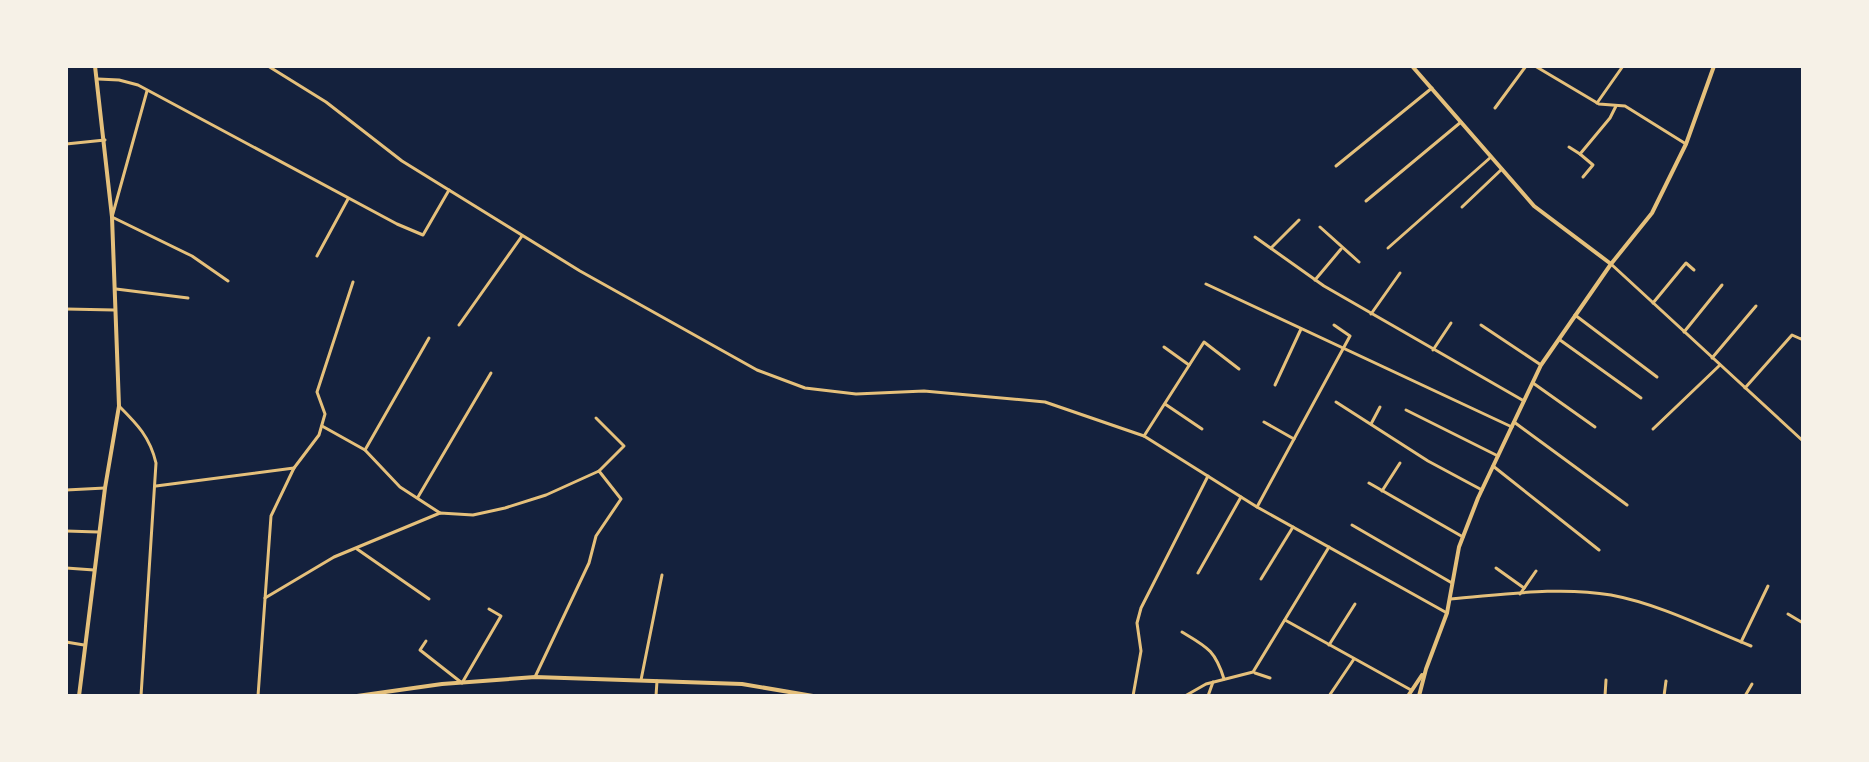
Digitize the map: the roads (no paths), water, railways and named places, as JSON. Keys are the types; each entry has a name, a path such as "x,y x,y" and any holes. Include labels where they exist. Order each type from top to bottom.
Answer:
{"main road":[{"path":"79,696 105,488 119,406 112,217 95,66"},
{"path":"1412,66 1534,206 1611,264"},
{"path":"1419,696 1447,613 1463,538 1493,466 1541,365 1611,264 1652,213 1686,144 1714,66"},
{"path":"1408,696 1426,669"},
{"path":"357,696 535,677 742,684 813,696"}],"street":[{"path":"268,66 326,102 402,161 522,236 757,370 805,388 856,394 953,392 1045,402 1144,436 1257,507 1447,613"},
{"path":"1495,108 1526,66"},
{"path":"1535,66 1597,103 1625,106 1686,144"},
{"path":"1597,103 1623,66"},
{"path":"98,79 119,80 147,91 423,235 449,190"},
{"path":"1336,166 1432,88"},
{"path":"147,91 112,217 192,256 228,281"},
{"path":"1580,154 1598,136 1616,105"},
{"path":"1366,201 1461,122"},
{"path":"66,144 105,140"},
{"path":"1569,147 1593,165 1583,177"},
{"path":"1388,248 1491,157"},
{"path":"1462,207 1502,169"},
{"path":"317,256 348,198"},
{"path":"1271,248 1299,220"},
{"path":"1320,227 1359,262"},
{"path":"459,325 522,236"},
{"path":"1255,237 1315,280 1524,401"},
{"path":"1315,280 1341,248"},
{"path":"1653,303 1686,263 1694,270"},
{"path":"1611,264 1803,441"},
{"path":"1371,314 1400,273"},
{"path":"258,696 271,516 294,468 319,435 325,414 317,392 353,282"},
{"path":"1206,284 1513,424 1627,505"},
{"path":"1684,332 1722,285"},
{"path":"116,289 188,298"},
{"path":"1712,358 1756,306"},
{"path":"66,309 117,310"},
{"path":"1575,315 1657,377"},
{"path":"1433,350 1451,323"},
{"path":"1257,507 1350,336 1334,325"},
{"path":"1481,325 1541,365"},
{"path":"1275,385 1301,329"},
{"path":"1745,388 1792,335 1803,337"},
{"path":"365,450 429,338"},
{"path":"1558,339 1641,398"},
{"path":"1144,436 1204,342 1239,369"},
{"path":"1164,347 1189,365"},
{"path":"1653,429 1720,365"},
{"path":"418,497 491,373"},
{"path":"1533,382 1595,427"},
{"path":"1336,402 1428,461 1482,490"},
{"path":"1165,404 1202,429"},
{"path":"119,406 143,429 152,445 156,463 141,696"},
{"path":"1371,424 1380,407"},
{"path":"1406,410 1498,456"},
{"path":"265,598 334,557 440,513 473,515 505,508 546,495 599,471 624,446 596,418"},
{"path":"1264,422 1294,439"},
{"path":"322,425 365,450 400,487 440,513"},
{"path":"1382,491 1400,463"},
{"path":"1493,466 1599,550"},
{"path":"156,486 294,468"},
{"path":"535,677 589,563 596,536 621,499 599,471"},
{"path":"1133,696 1141,651 1137,623 1141,608 1208,476"},
{"path":"1369,483 1463,538"},
{"path":"66,490 105,488"},
{"path":"1198,573 1241,497"},
{"path":"1352,525 1452,583"},
{"path":"1261,579 1293,527"},
{"path":"66,531 99,532"},
{"path":"1253,672 1329,547"},
{"path":"355,548 429,599"},
{"path":"66,568 94,570"},
{"path":"1496,568 1524,588"},
{"path":"1520,594 1536,571"},
{"path":"641,680 662,575"},
{"path":"1741,642 1768,586"},
{"path":"1450,599 1565,592 1610,595 1660,610 1751,646"},
{"path":"1329,645 1355,604"},
{"path":"426,641 420,650 462,683 501,616 489,609"},
{"path":"1788,614 1803,623"},
{"path":"1285,620 1412,690"},
{"path":"1182,632 1210,649 1218,660 1224,679"},
{"path":"66,642 84,645"},
{"path":"1329,696 1354,659"},
{"path":"1185,696 1213,682 1253,672 1270,678"},
{"path":"1605,696 1606,680"},
{"path":"656,696 657,681"},
{"path":"1664,696 1666,681"},
{"path":"1208,696 1213,682"},
{"path":"1745,696 1752,684"}]}
